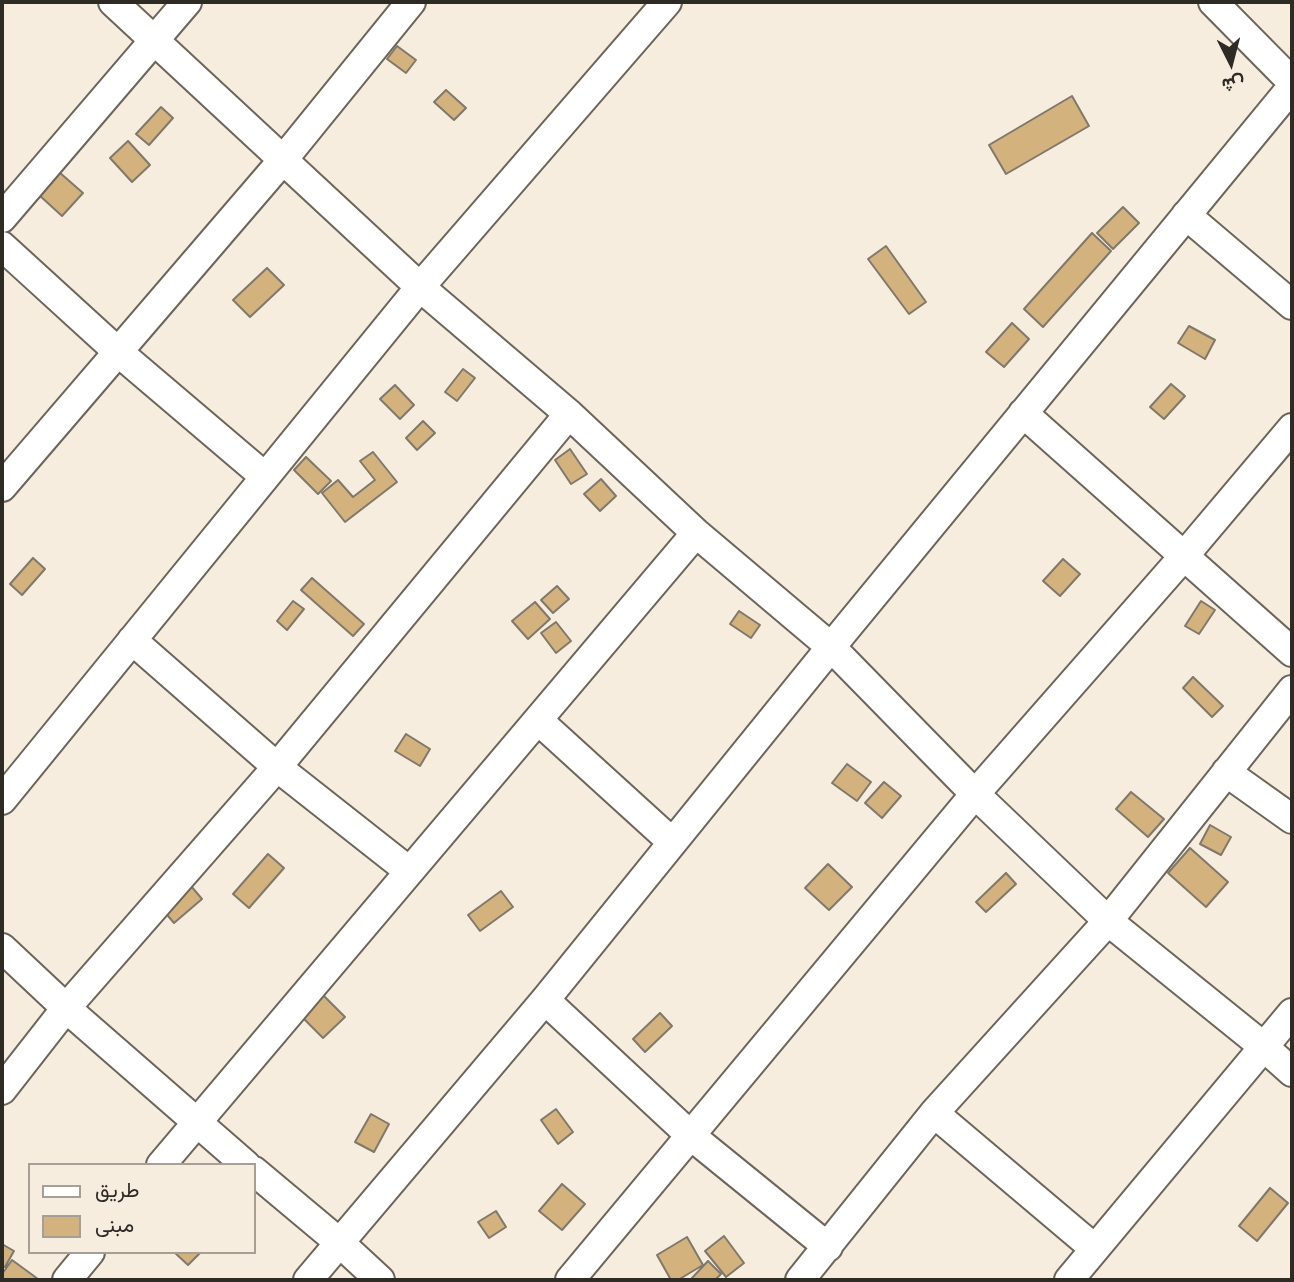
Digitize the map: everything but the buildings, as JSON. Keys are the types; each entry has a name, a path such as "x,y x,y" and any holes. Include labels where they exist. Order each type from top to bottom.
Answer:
{"street":[{"path":"113,2 420,287 569,414 696,533 831,647 975,794 1108,921 1292,1072"},
{"path":"2,218 187,2"},
{"path":"3,482 282,161 411,2"},
{"path":"2,800 420,287 667,2"},
{"path":"308,1280 545,1000 1292,85 1213,2"},
{"path":"1186,215 1292,305"},
{"path":"2,246 117,351 264,476"},
{"path":"1023,413 1292,652"},
{"path":"2,1090 66,1009 277,767 569,414"},
{"path":"570,1280 975,794 1184,556 1292,428"},
{"path":"163,1163 696,533"},
{"path":"132,640 277,767 409,871"},
{"path":"800,1280 934,1113 1108,921 1292,690"},
{"path":"539,721 672,842"},
{"path":"1226,772 1292,819"},
{"path":"2,948 66,1009 244,1163"},
{"path":"545,1000 690,1135 828,1247"},
{"path":"1069,1280 1292,1013"},
{"path":"934,1113 1095,1249"},
{"path":"256,1173 380,1280"},
{"path":"67,1280 88,1254"}]}
